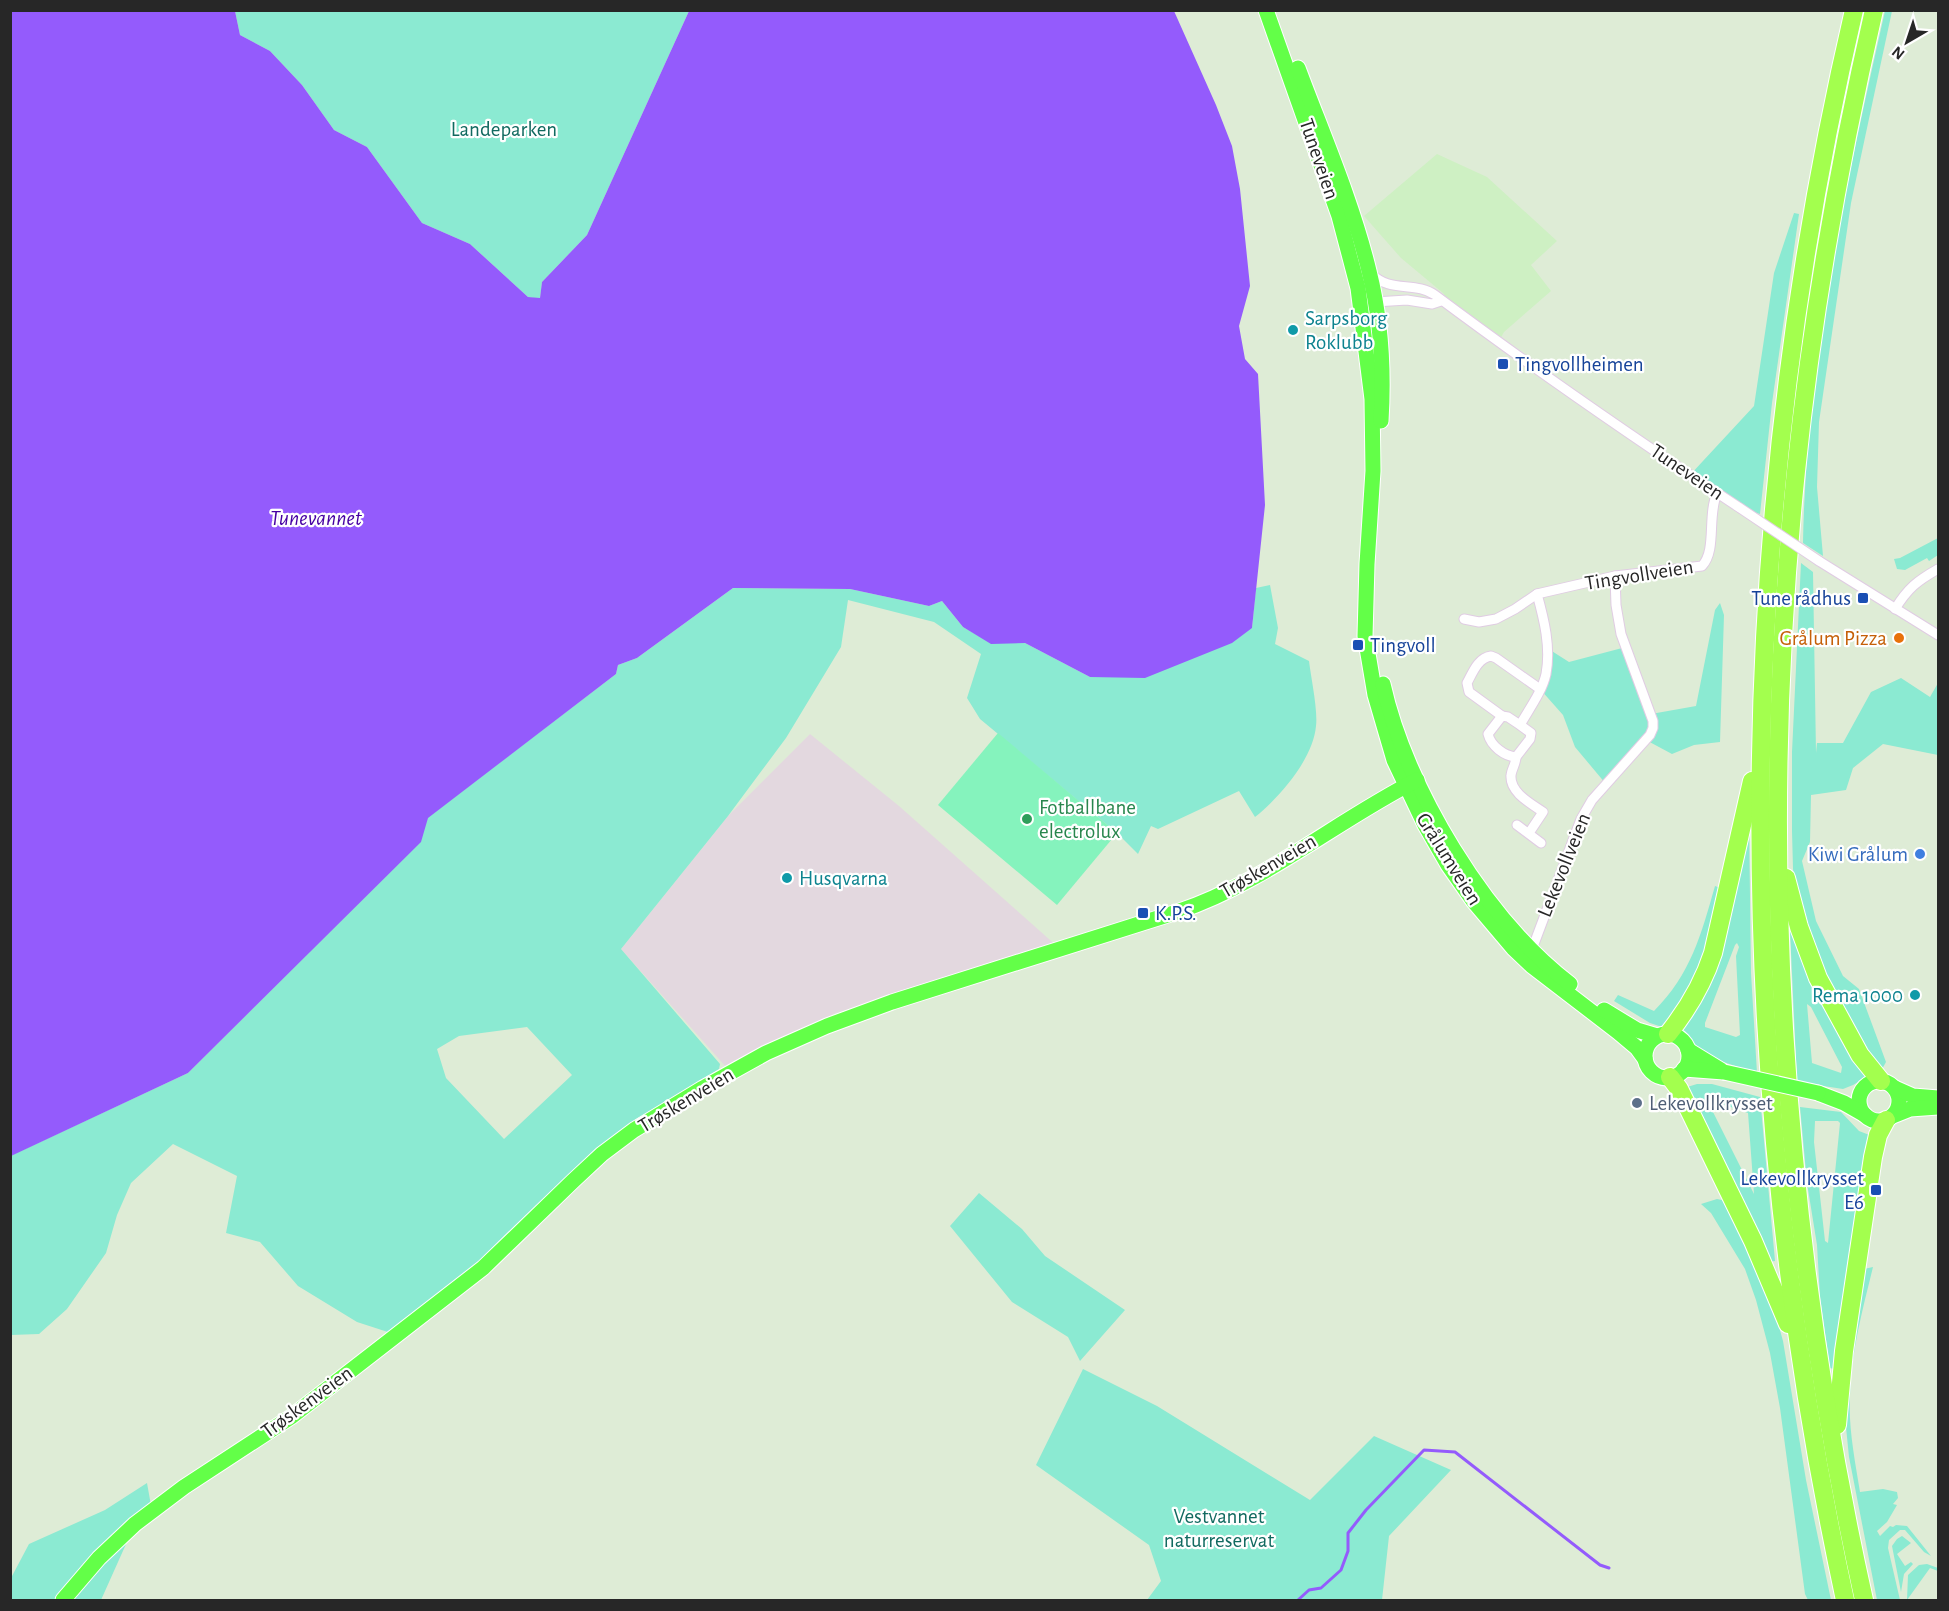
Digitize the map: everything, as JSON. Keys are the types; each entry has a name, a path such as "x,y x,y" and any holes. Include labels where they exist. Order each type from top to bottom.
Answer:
{"highway":[{"path":"1845,1600 1818,1466 1799,1352 1779,1200 1767,1057 1760,890 1760,756 1769,568 1787,385 1814,208 1835,94 1854,10"},
{"path":"1864,1600 1836,1460 1815,1330 1797,1188 1784,1014 1779,851 1783,647 1798,452 1830,224 1874,10"},
{"path":"1663,1035 1692,1001 1711,960 1750,789 1760,756"},
{"path":"1779,851 1799,927 1811,961 1860,1055 1888,1085"},
{"path":"1677,1073 1679,1089 1753,1241 1799,1352"},
{"path":"1836,1460 1841,1375 1862,1226 1875,1145 1878,1135 1890,1117"}],"main road":[{"name":"Tuneveien","path":"1266,10 1336,206 1358,288"},
{"name":"Tuneveien","path":"1277,10 1349,204 1369,271 1375,302"},
{"name":"Grålumveien","path":"1358,288 1372,399 1373,471 1366,564 1365,636 1375,695 1394,760 1412,783 1475,882 1530,949 1561,978 1611,1015 1637,1030 1663,1035"},
{"name":"Grålumveien","path":"1373,471 1379,450 1383,399 1375,302"},
{"name":"Grålumveien","path":"1412,783 1448,865 1474,902 1513,948 1532,966 1618,1032 1637,1048 1645,1059"},
{"name":"Trøskenveien","path":"63,1600 99,1558 135,1524 184,1486 291,1417 483,1268 602,1154 634,1130 703,1088 796,1039 892,1002 1177,912 1213,898 1260,873 1412,783"},
{"path":"1677,1073 1689,1056 1688,1050 1682,1040 1663,1035 1647,1046 1645,1059 1651,1071 1663,1077 1677,1073 1724,1072 1836,1096 1875,1121 1910,1109 1938,1107"},
{"path":"1688,1050 1724,1072"},
{"path":"1836,1096 1863,1089 1871,1083 1888,1085 1921,1098 1938,1098"},
{"path":"1888,1085 1899,1099 1899,1105 1890,1117"},
{"path":"1863,1089 1859,1100 1861,1111 1865,1115"}],"street":[{"name":"Tuneveien","path":"1369,271 1380,281 1390,285 1416,288 1433,293 1574,395 1717,493 1938,635"},
{"path":"1358,288 1375,302 1407,300 1432,304 1441,301"},
{"name":"Tingvollveien","path":"1464,619 1479,622 1496,619 1537,594 1615,576 1702,566 1711,553 1710,526 1717,493"},
{"path":"1895,609 1905,593 1917,581 1938,569"},
{"name":"Lekevollveien","path":"1532,966 1530,949 1581,819 1592,800 1650,735 1653,728 1653,721 1621,634 1616,605 1615,576"},
{"path":"1520,725 1546,674 1547,648 1544,621 1537,594"},
{"path":"1529,833 1543,812 1520,795 1514,787 1511,776 1516,758 1531,733 1508,717 1502,716 1469,692 1467,683 1484,658 1491,656 1540,688"},
{"path":"1502,716 1488,734 1491,742 1509,756 1516,758"},
{"path":"1517,825 1541,843"}],"shaded area":[{"path":"1437,154 1487,177 1557,241 1531,265 1551,291 1504,332 1499,341 1454,308 1443,293 1401,258 1364,216"},
{"path":"810,734 899,806 1059,948 836,1013 726,1067 621,949 728,816"}],"green space":[{"name":"Landeparken","path":"235,11 689,11 587,235 542,282 540,299 528,297 470,244 422,223 367,147 334,130 302,85 270,51 240,35"},
{"path":"1885,11 1892,11 1851,203 1819,422 1817,487 1823,556 1803,543 1812,408 1830,275"},
{"path":"1794,213 1799,214 1772,403 1760,514 1740,508 1690,475 1754,406 1774,273"},
{"path":"1938,538 1938,555 1929,561 1927,558 1905,570 1897,569 1894,559"},
{"path":"1801,563 1813,572 1816,753 1817,743 1843,743 1871,692 1901,678 1930,697 1938,683 1938,755 1883,744 1853,768 1846,790 1811,795 1810,842 1802,861 1816,921 1843,976 1859,989 1886,1062 1881,1071 1838,1005 1798,906 1793,869 1792,752"},
{"path":"1270,585 1278,628 1275,644 1309,661 1316,726 1309,751 1294,776 1275,799 1255,817 1239,791 1158,829 1151,826 1138,854 1117,833 980,719 967,698 981,654 934,622 848,600 841,647 786,738 728,816 621,949 720,1064 719,1069 631,1124 602,1154 397,1335 357,1322 298,1286 260,1242 226,1233 237,1176 173,1144 131,1183 117,1215 106,1253 67,1309 39,1334 11,1335 10,1156 188,1073 420,842 427,818 616,674 618,665 637,658 733,588 850,589 929,606 942,601 963,627 991,643 1025,643 1090,677 1252,628 1256,588","holes":["527,1027 572,1075 504,1139 446,1078 437,1049 459,1036"]},
{"path":"1720,603 1724,615 1720,742 1694,745 1672,754 1644,739 1606,784 1575,747 1563,715 1540,689 1547,648 1569,662 1626,647 1651,714 1696,706 1715,610"},
{"name":"Fotballbane electrolux","path":"998,733 1117,833 1057,905 938,805"},
{"path":"1749,820 1751,973 1757,1073 1714,1059 1695,1048 1679,1031","holes":["1737,943 1739,947 1736,956 1740,1035 1736,1037 1705,1027 1705,1023 1735,945"]},
{"path":"1715,886 1723,889 1698,976 1671,1017 1662,1027 1650,1023 1614,1001 1618,995 1654,1011 1667,997 1693,953"},
{"path":"1789,909 1867,1077 1843,1089 1797,1082","holes":["1807,1004 1811,1007 1842,1067 1841,1073 1812,1063"]},
{"path":"1697,1084 1712,1084 1760,1097 1775,1261 1768,1262 1684,1088","holes":["1719,1103 1748,1113 1754,1194 1713,1112"]},
{"path":"1800,1107 1841,1112 1859,1131 1872,1136 1837,1370 1830,1368 1820,1297 1817,1245 1807,1183","holes":["1815,1121 1838,1121 1840,1123 1828,1243 1825,1241 1814,1142"]},
{"path":"979,1193 1022,1229 1045,1256 1125,1310 1080,1361 1068,1337 1012,1302 950,1226"},
{"path":"1717,1199 1722,1200 1735,1216 1771,1298 1783,1341 1806,1480 1831,1600 1808,1600 1805,1594 1780,1408 1770,1353 1745,1269 1711,1213 1701,1204"},
{"path":"1873,1267 1858,1330 1853,1363 1851,1431 1860,1492 1883,1489 1897,1492 1898,1498 1893,1504 1897,1505 1887,1522 1877,1531 1880,1536 1890,1526 1907,1526 1931,1556 1924,1552 1905,1530 1900,1530 1889,1540 1888,1548 1900,1600 1877,1600 1849,1457 1844,1407 1864,1269"},
{"name":"Vestvannet naturreservat","path":"1083,1369 1157,1406 1310,1500 1374,1436 1451,1470 1389,1536 1382,1600 1147,1600 1161,1581 1149,1545 1036,1465"},
{"path":"147,1483 152,1511 135,1524 101,1600 11,1600 11,1578 29,1544 105,1510"},
{"path":"1902,1536 1911,1543 1897,1554 1905,1566 1911,1562 1913,1564 1904,1574 1901,1592 1892,1546"},
{"path":"1927,1564 1938,1568 1938,1571 1930,1568 1907,1600 1908,1575 1919,1565"}],"water":[{"name":"Tunevannet","path":"10,11 235,11 240,35 270,51 302,85 334,130 367,147 422,223 470,244 528,297 540,298 542,282 587,235 689,11 1174,11 1232,146 1240,189 1250,286 1239,326 1245,359 1258,374 1265,505 1252,628 1232,643 1145,678 1090,677 1025,643 991,644 963,627 942,601 929,606 850,589 733,588 637,658 618,665 616,674 428,818 421,842 188,1073 11,1156"}],"waterway":[{"path":"1298,1600 1309,1590 1321,1588 1341,1570 1348,1551 1348,1533 1366,1510 1424,1450 1455,1452 1600,1565 1609,1568"}],"place":[{"name":"Sarpsborg Roklubb","path":"1293,330"},
{"name":"Tingvollheimen","path":"1503,364"},
{"name":"Tune rådhus","path":"1863,598"},
{"name":"Grålum Pizza","path":"1899,638"},
{"name":"Tingvoll","path":"1358,645"},
{"name":"Fotballbane electrolux","path":"1027,819"},
{"name":"Kiwi Grålum","path":"1920,854"},
{"name":"Husqvarna","path":"787,878"},
{"name":"K.P.S.","path":"1143,913"},
{"name":"Rema 1000","path":"1915,995"},
{"name":"Lekevollkrysset","path":"1637,1103"},
{"name":"Lekevollkrysset E6","path":"1876,1190"}]}
